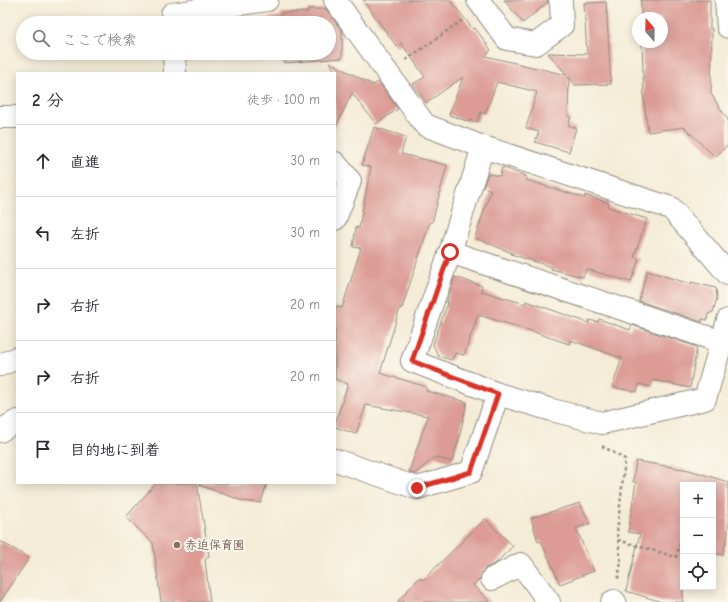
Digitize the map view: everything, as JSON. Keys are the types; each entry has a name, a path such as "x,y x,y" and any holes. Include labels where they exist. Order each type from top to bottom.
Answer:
{"street":[{"path":"172,12 267,0"},
{"path":"335,0 425,125 484,147 671,208 728,274"},
{"path":"480,3 507,39 536,44 562,25 560,0"},
{"path":"726,0 728,27"},
{"path":"175,60 176,72"},
{"path":"0,117 16,117"},
{"path":"484,147 450,252 412,361 498,394 602,423 705,399 728,320"},
{"path":"336,164 350,181 336,217"},
{"path":"450,252 722,342"},
{"path":"0,350 16,357"},
{"path":"0,365 16,357"},
{"path":"336,460 417,488 471,472 498,394"},
{"path":"0,431 16,422"},
{"path":"492,579 521,564 549,602"}],"path":[{"path":"388,72 480,3"},
{"path":"600,445 624,459 617,533 621,562 614,602"},
{"path":"618,540 676,558 680,544"}],"building":[{"path":"363,0 450,0 473,29 475,28 491,50 485,56 567,75 548,53 587,54 584,3 606,2 611,84 575,85 569,77 568,116 571,117 568,125 576,128 569,152 535,142 539,132 526,128 537,92 497,82 485,114 481,112 477,122 470,120 470,122 449,115 463,77 426,103 413,84 425,77 401,43 397,47"},
{"path":"504,0 548,0 548,2 523,23"},
{"path":"641,0 710,0 710,29 712,29 711,94 728,120 728,145 715,157 684,127 648,132 644,101 642,48 668,48 668,12 641,12"},
{"path":"308,9 326,9 331,16 281,16 281,13 308,12"},
{"path":"336,23 342,31 342,58 336,59"},
{"path":"284,60 319,60 284,63"},
{"path":"329,62 373,85 379,82 398,109 376,124 352,93 336,126 335,71"},
{"path":"374,127 406,137 401,154 447,165 432,223 430,222 402,308 400,308 380,373 427,387 426,391 467,402 459,439 452,462 435,457 415,474 409,472 428,416 366,405 356,434 336,427 336,421 348,384 336,379 336,306 342,308 361,248 353,247 356,227 359,228 371,167 362,165"},
{"path":"502,167 526,176 526,180 585,198 585,195 609,203 608,207 647,219 634,257 639,259 631,282 586,269 583,277 551,269 552,267 511,254 512,253 475,238 491,190 483,187 488,174 500,176"},
{"path":"647,271 691,284 691,282 716,288 717,298 713,312 708,314 707,320 702,319 702,322 639,301"},
{"path":"455,277 482,286 481,291 525,304 526,301 589,323 589,320 598,322 599,319 630,330 632,325 697,347 690,388 653,380 651,387 639,384 637,392 612,387 622,358 570,340 569,344 478,315 464,355 455,353 452,360 438,356 433,344"},
{"path":"636,461 689,470 728,482 728,533 723,555 716,554 716,482 680,482 680,590 683,590 683,602 662,602 626,591 640,534 628,532 636,482 633,482"},
{"path":"155,484 197,484 209,556 205,560 210,602 161,602 153,543 126,517"},
{"path":"267,484 261,503 243,501 199,485"},
{"path":"580,503 590,524 576,528 594,571 560,584 541,541 538,542 531,518"},
{"path":"485,519 513,546 496,563 486,568 482,572 480,579 473,585 490,602 397,602 419,578 423,580"},
{"path":"0,541 29,558 0,602"}],"place":[{"name":"赤迫保育園","path":"177,545"}],"route":[{"path":"417,488 471,472 498,394 412,361 450,252"}]}
